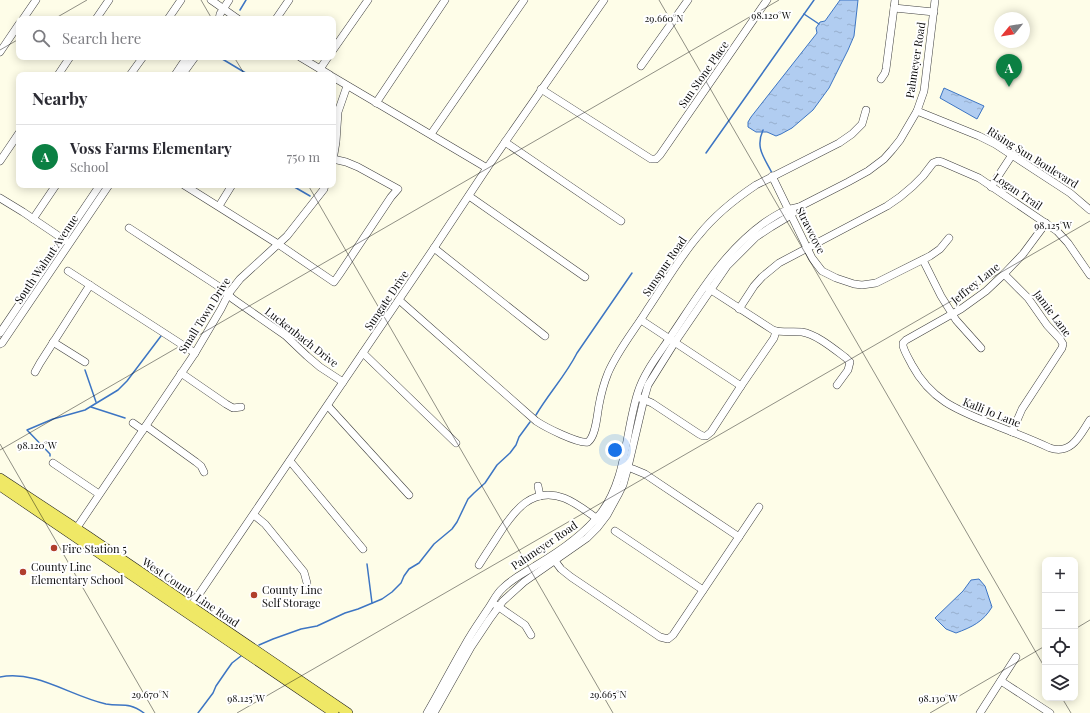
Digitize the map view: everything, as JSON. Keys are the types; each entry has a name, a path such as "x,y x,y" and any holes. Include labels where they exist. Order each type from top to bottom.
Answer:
{"main road":[{"name":"West County Line Road","path":"0,478 74,531 236,642 334,713"},
{"name":"West County Line Road","path":"0,486 74,531"},
{"name":"West County Line Road","path":"236,642 348,713"}],"street":[{"path":"25,16 36,0"},
{"path":"98,16 109,0"},
{"path":"170,16 181,0"},
{"path":"211,0 221,14 229,0"},
{"path":"278,16 289,0"},
{"path":"336,46 368,0"},
{"path":"376,103 445,0"},
{"path":"431,134 524,0"},
{"name":"Sungate Drive","path":"189,610 328,406 487,168 604,0"},
{"path":"642,66 688,0"},
{"name":"Sun Stone Place","path":"542,89 651,159 656,159 767,0"},
{"path":"881,79 886,69 895,0"},
{"name":"Pahmeyer Road","path":"434,713 496,605 497,593 518,575 553,558 599,520 612,507 619,493 640,398 673,340 723,261 741,241 770,219 789,212 868,171 877,165 900,140 917,111 924,91 935,0"},
{"path":"894,8 934,12"},
{"path":"0,52 16,28"},
{"path":"60,72 68,60"},
{"path":"132,72 140,60"},
{"path":"177,72 185,60"},
{"path":"184,72 193,60"},
{"path":"305,60 325,72"},
{"path":"320,69 326,60"},
{"path":"336,79 487,168"},
{"path":"336,142 338,112 347,86"},
{"name":"Sunspur Road","path":"399,300 529,415 546,427 580,442 588,442 593,435 599,403 609,371 622,348 690,246 710,222 744,193 756,185 849,137 862,124 866,110"},
{"name":"Rising Sun Boulevard","path":"917,111 995,144 1070,193 1090,210"},
{"path":"0,161 16,137"},
{"path":"505,142 621,221"},
{"path":"991,186 1012,155"},
{"path":"189,188 278,244 334,282 391,197 398,190 358,167 346,162 336,160"},
{"name":"Logan Trail","path":"807,248 894,202 913,186 936,162 942,162 972,174 1046,223 1062,236 1090,275"},
{"name":"Strawcove","path":"772,176 807,248 817,265 828,274 854,284 862,285 882,281 923,260 940,248 949,238"},
{"path":"33,219 54,188"},
{"name":"South Walnut Avenue","path":"0,332 98,188"},
{"name":"South Walnut Avenue","path":"0,344 107,188"},
{"path":"219,206 230,188"},
{"name":"Small Town Drive","path":"74,531 195,353 221,309 228,294 240,279 287,236 324,188"},
{"path":"469,196 585,277"},
{"path":"0,198 69,244"},
{"name":"Jeffrey Lane","path":"903,343 908,338 953,314 977,298 1004,274 1023,254 1046,223"},
{"name":"Luckenbach Drive","path":"129,228 221,288 233,299 286,336 307,356 343,382"},
{"path":"434,248 545,336"},
{"path":"739,309 754,286 762,277 788,258 807,248"},
{"path":"923,260 942,296 960,325 981,348"},
{"path":"1083,266 1090,262"},
{"path":"68,271 195,353"},
{"name":"Jamie Lane","path":"1004,274 1033,303 1047,325 1063,344 1062,348 1022,409 1012,432"},
{"path":"35,372 90,286"},
{"path":"707,288 770,329 776,331 801,332 810,335 844,356 850,362 848,370 837,385"},
{"path":"641,320 741,386"},
{"path":"640,398 652,403 699,434 706,436 712,432 774,338 776,331"},
{"path":"53,342 85,362"},
{"name":"Kalli Jo Lane","path":"903,343 905,351 917,374 927,386 938,397 961,412 1056,450 1060,450 1074,443 1090,420"},
{"path":"363,353 456,443"},
{"path":"181,373 233,408 241,407"},
{"path":"328,406 409,495"},
{"path":"133,423 144,428 196,462 201,466 204,472"},
{"path":"290,461 363,549"},
{"path":"53,463 99,494"},
{"path":"625,466 645,474 739,537"},
{"path":"538,486 540,496"},
{"path":"479,565 512,514 524,503 534,497 550,495 563,497 570,500 599,520"},
{"path":"553,558 571,577 660,637 668,639 673,635 759,507"},
{"path":"254,515 265,524 304,572 307,583"},
{"path":"615,531 703,590"},
{"path":"496,605 525,625 531,635"},
{"name":"Pahmeyer Road","path":"427,713 465,644 496,605"},
{"path":"980,713 1016,657"},
{"path":"1001,681 1050,713"}],"water":[{"path":"840,0 858,0 854,36 829,88 813,110 792,128 781,134 776,136 767,132 756,132 748,127 748,122 751,117 817,33 816,28 820,22 825,21"},
{"path":"944,88 984,106 977,119 940,98"},
{"path":"979,579 985,586 992,607 989,612 985,617 967,629 956,633 946,629 935,618 963,591 971,580"}],"waterway":[{"path":"240,10 246,0"},
{"path":"706,153 814,0"},
{"path":"804,14 819,24"},
{"path":"224,60 244,72"},
{"path":"763,130 760,147 772,173"},
{"path":"296,188 310,196"},
{"path":"536,415 632,273"},
{"path":"50,456 50,454 27,430 53,419 85,410 118,390 127,381 161,336"},
{"path":"85,370 96,402"},
{"path":"91,407 125,418"},
{"path":"259,645 301,629 317,626 345,613 382,599 392,592 401,583 409,569 419,563 434,544 452,529 468,499 485,483 497,465 510,453 530,422"},
{"path":"367,564 372,603"},
{"path":"198,713 232,663 241,656"},
{"path":"0,677 14,676 40,680 93,700 106,704 133,707 144,713"}],"place":[{"name":"Voss Farms Elementary","path":"1009,87"},
{"name":"Fire Station 5","path":"54,548"},
{"name":"County Line Elementary School","path":"23,572"},
{"name":"County Line Self Storage","path":"254,595"}]}
